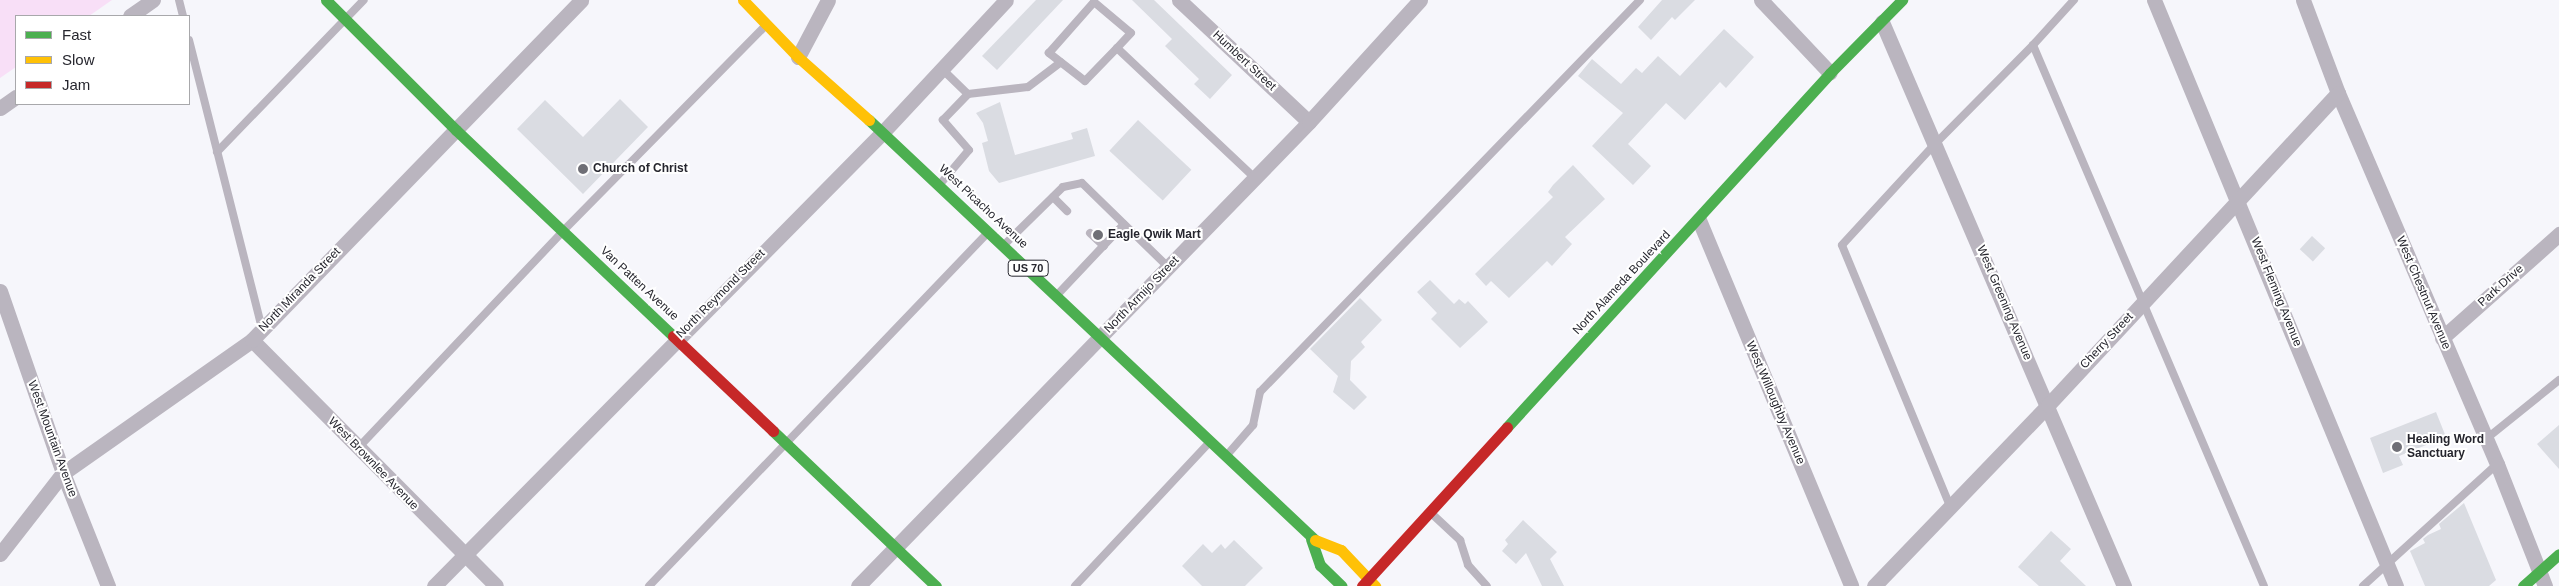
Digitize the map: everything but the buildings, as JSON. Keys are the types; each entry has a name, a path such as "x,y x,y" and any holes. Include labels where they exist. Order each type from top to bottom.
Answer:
{"street":[{"path":"131,15 153,0"},
{"name":"Van Patten Avenue","path":"326,0 456,130 936,586"},
{"name":"North Miranda Street","path":"0,554 63,473 257,334 580,0"},
{"name":"West Picacho Avenue","path":"743,0 798,57 940,184 1101,337 1224,458 1311,539 1341,550 1368,583"},
{"path":"798,57 828,0"},
{"name":"North Reymond Street","path":"434,586 465,558 677,339 883,132 1006,0"},
{"name":"Humbert Street","path":"1178,0 1309,122"},
{"name":"North Armijo Street","path":"858,586 1169,268 1309,122 1420,0"},
{"path":"1761,0 1830,73"},
{"name":"North Alameda Boulevard","path":"1368,583 1430,512 1700,220 1830,73 1902,0"},
{"name":"West Fleming Avenue","path":"2154,0 2239,200 2396,586"},
{"name":"West Chestnut Avenue","path":"2303,0 2338,93 2497,464 2540,571 2544,586"},
{"name":"West Greening Avenue","path":"1882,22 2048,405 2124,586"},
{"name":"Cherry Street","path":"1874,586 2048,405 2338,93"},
{"path":"0,108 15,98"},
{"name":"West Willoughby Avenue","path":"1700,220 1852,586"},
{"name":"Park Drive","path":"2442,338 2559,234"},
{"name":"West Mountain Avenue","path":"0,291 63,473 108,586"},
{"name":"West Brownlee Avenue","path":"257,334 358,448 465,558 496,586"},
{"name":"West Picacho Avenue","path":"1311,539 1320,565 1342,586"},
{"path":"2523,586 2559,554"}],"lane":[{"path":"179,0 183,15"},
{"path":"217,152 364,0"},
{"path":"1224,458 1253,425 1260,392 1640,0"},
{"path":"1950,506 1842,245 1935,144 2033,45 2074,0"},
{"path":"1094,2 1131,33 1118,48 1085,81 1049,53 1094,2"},
{"path":"358,448 563,231 766,24"},
{"path":"190,44 217,152 257,334"},
{"path":"2033,45 2141,304 2264,586"},
{"path":"1118,48 1255,178"},
{"path":"940,184 970,150 943,120 968,94 1028,87 1061,62"},
{"path":"942,69 968,94"},
{"path":"1004,245 1063,187 1082,183 1169,268"},
{"path":"1053,197 1067,211"},
{"path":"1057,295 1124,224"},
{"path":"649,586 989,232"},
{"path":"1090,233 1104,246"},
{"path":"2486,439 2559,380"},
{"path":"1075,586 1209,443"},
{"path":"2363,586 2497,464"},
{"path":"1430,512 1460,540 1468,565 1488,586"}],"shaded area":[{"path":"0,0 112,0 90,15 15,15 15,68 0,78"}],"traffic: fast":[{"path":"326,0 456,130 673,336"},
{"path":"1507,427 1830,73 1902,0"},
{"path":"869,120 1315,540"},
{"path":"773,431 936,586"},
{"path":"1311,539 1320,565 1342,586"},
{"path":"2523,586 2559,554"}],"traffic: slow":[{"path":"743,0 798,57 869,120"},
{"path":"1315,540 1341,550 1375,586"}],"traffic: jam":[{"path":"673,336 773,431"},
{"path":"1362,586 1507,427"}],"place":[{"name":"Church of Christ","path":"583,169"},
{"name":"Eagle Qwik Mart","path":"1098,235"},
{"name":"Healing Word Sanctuary","path":"2397,447"}]}
